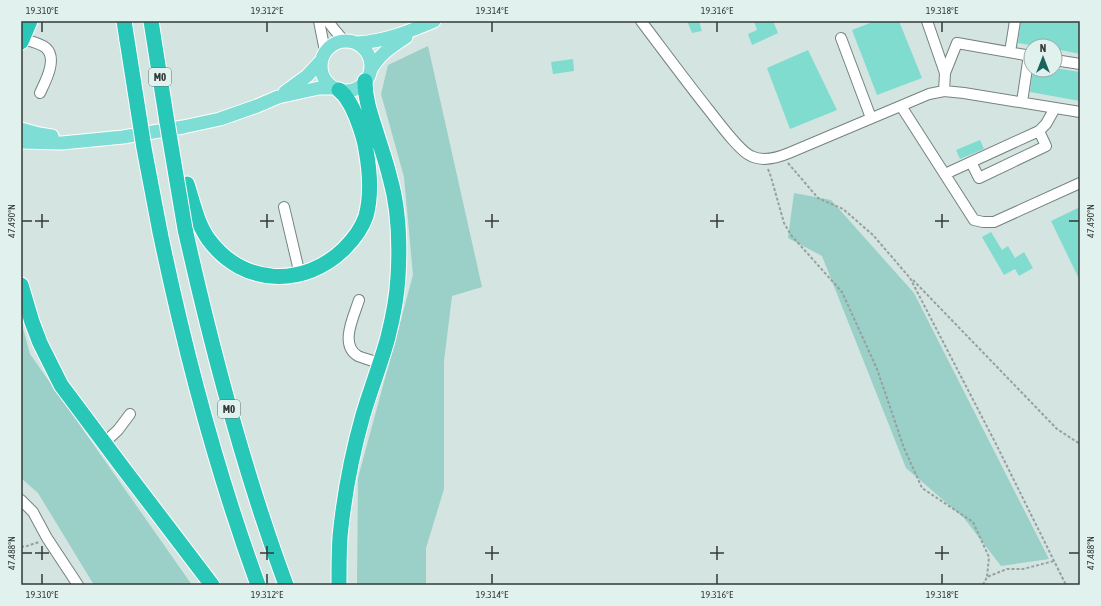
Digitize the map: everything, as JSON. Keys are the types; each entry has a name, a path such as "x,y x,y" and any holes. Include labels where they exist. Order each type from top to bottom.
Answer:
{"highway":[{"path":"22,40 30,21"},
{"name":"M0","path":"124,21 144,148 175,303 206,426 258,585"},
{"name":"M0","path":"152,27 185,229 200,294 232,419 263,521 286,585"},
{"path":"340,585 340,537 348,481 364,413 388,337 395,303 399,266 397,216 391,180 369,110 365,91 368,75"},
{"path":"167,122 200,226 208,240 231,263 258,274 271,276 300,275 313,271 325,264 338,255 348,245 360,229 366,217 369,202 370,176 365,144 361,130 346,97 336,89"},
{"path":"21,284 40,343 61,385 212,585"}],"main road":[{"path":"278,97 307,76 332,45 338,42 350,41 358,43 377,41 430,23"},
{"path":"21,142 62,142 123,137 220,119 250,109 278,97 319,88 346,91 353,90 362,85 377,58 430,23"},
{"path":"358,43 362,46 370,59 368,75"},
{"path":"323,56 322,72 324,78 336,89"},
{"path":"21,129 39,134 85,140"}],"street":[{"path":"319,21 323,56"},
{"path":"328,21 344,41"},
{"path":"641,21 723,128 745,154 751,157 763,159 782,156 929,94 944,91 1080,112"},
{"path":"927,21 945,73"},
{"path":"1010,52 1015,21"},
{"path":"841,38 871,118"},
{"path":"22,40 42,46 48,50 51,56 52,61 40,93"},
{"path":"944,91 945,73 957,43 1023,54"},
{"path":"1063,61 1080,64"},
{"path":"1022,102 1026,78"},
{"path":"901,106 974,220 994,222 1080,183"},
{"path":"945,174 1039,131 1046,124 1055,108"},
{"path":"971,162 978,178 1046,146 1039,131"},
{"path":"284,208 300,275"},
{"path":"359,300 348,336 350,346 359,356 380,363"},
{"path":"104,443 118,430 130,414"},
{"path":"21,500 33,512 47,538 78,585"}],"path":[{"path":"782,156 818,198 843,209 873,234 910,278 1056,429 1080,444"},
{"path":"763,159 771,177 784,223 791,235 842,292 877,369 904,448 922,488 973,522 989,557 987,577 983,585"},
{"path":"910,278 958,369 1066,585"},
{"path":"21,547 35,544 47,538"},
{"path":"987,577 1007,569 1023,569 1054,561"}],"green space":[{"path":"428,46 482,287 452,296 444,361 444,489 426,548 426,585 357,585 358,478 413,275 404,177 381,94 388,65"},
{"path":"794,193 831,200 914,293 1049,559 1001,566 964,518 906,468 822,256 788,238"},
{"path":"21,321 30,354 192,585 94,585 38,493 21,478"}],"building":[{"path":"687,21 699,21 702,31 692,33"},
{"path":"754,21 773,21 778,33 752,45 748,34 757,30"},
{"path":"875,21 899,21 922,78 877,95 852,30"},
{"path":"1021,21 1070,21 1080,23 1080,54 1063,51 1063,38 1023,38 1023,44 1018,43"},
{"path":"808,50 837,110 790,129 767,68"},
{"path":"573,59 574,71 553,74 551,62"},
{"path":"1063,69 1080,72 1080,101 1030,92 1032,78 1063,78"},
{"path":"980,140 984,149 960,159 956,150"},
{"path":"1080,207 1080,281 1051,221"},
{"path":"991,232 1002,250 1008,246 1015,258 1024,252 1033,268 1019,276 1015,269 1004,275 982,237"}]}
